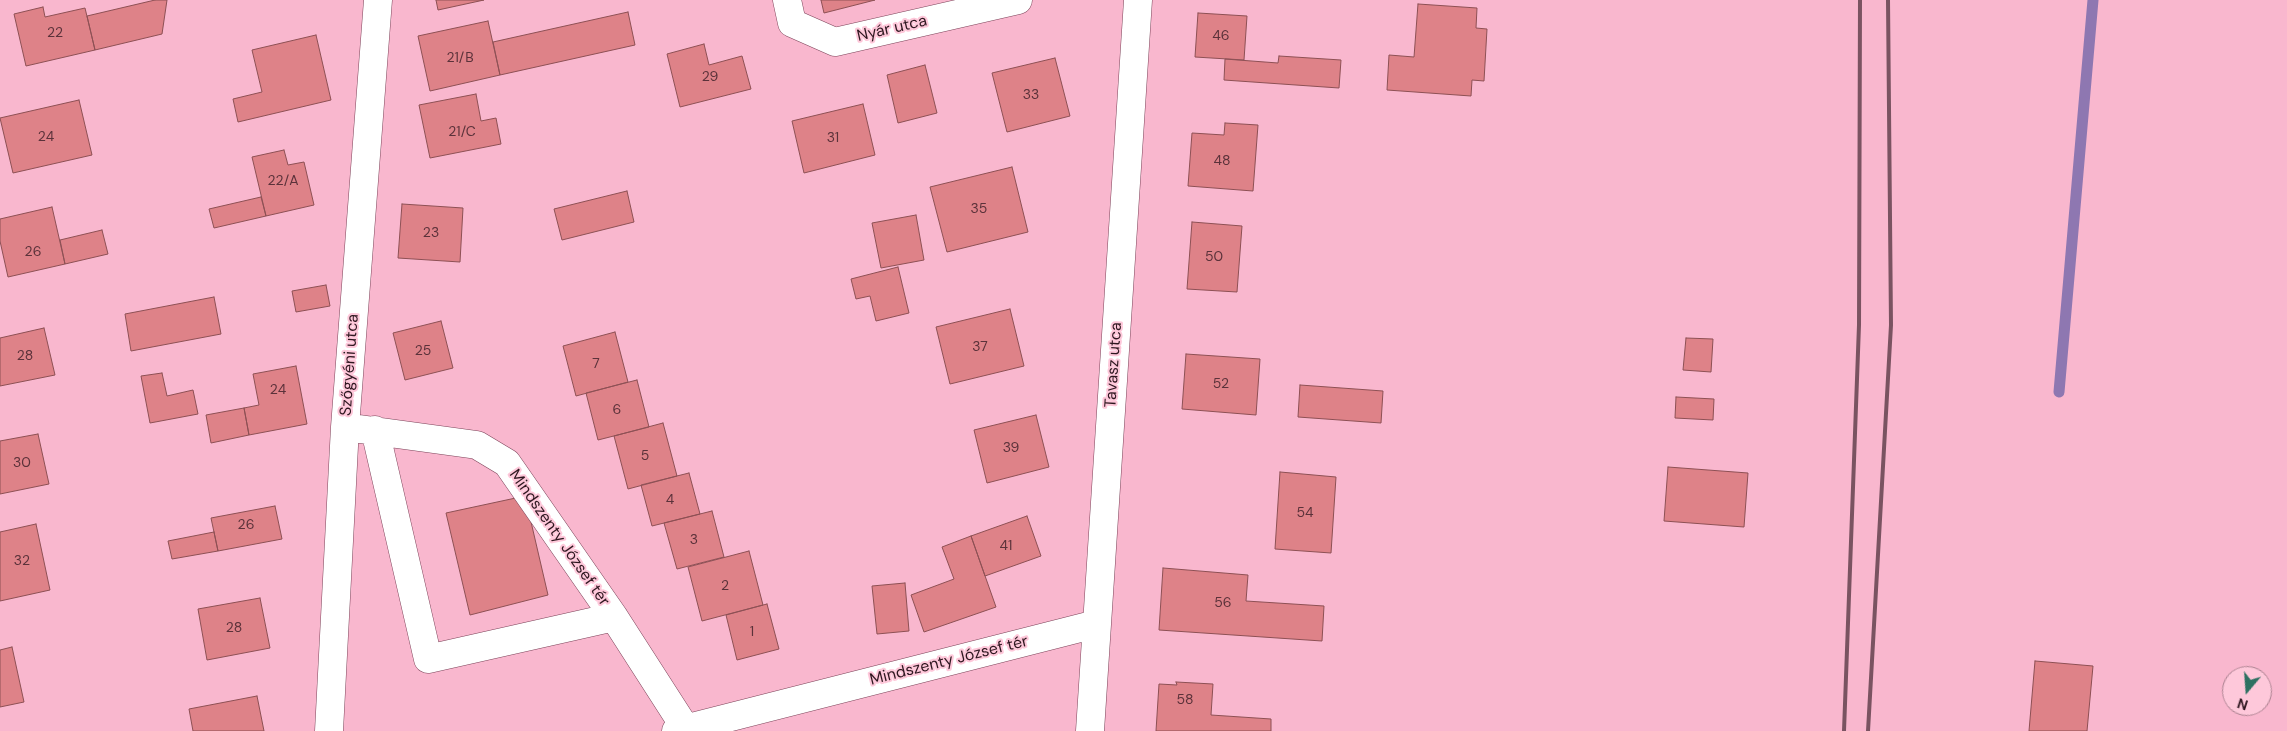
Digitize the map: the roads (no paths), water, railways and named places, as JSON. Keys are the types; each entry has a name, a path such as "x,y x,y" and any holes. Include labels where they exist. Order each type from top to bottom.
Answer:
{"street":[{"name":"Szőgyéni utca","path":"329,731 345,427 378,0"},
{"name":"Nyár utca","path":"787,0 792,23 835,42 1018,0"},
{"name":"Tavasz utca","path":"1090,731 1138,0"},
{"name":"Mindszenty József tér","path":"345,427 477,445 507,463 614,617 681,730 1096,624"},
{"path":"375,430 428,659 614,617"}],"waterway":[{"path":"2059,392 2093,0"}],"railway":[{"path":"1844,731 1859,325 1860,0"},
{"path":"1868,731 1891,325 1888,0"}]}
